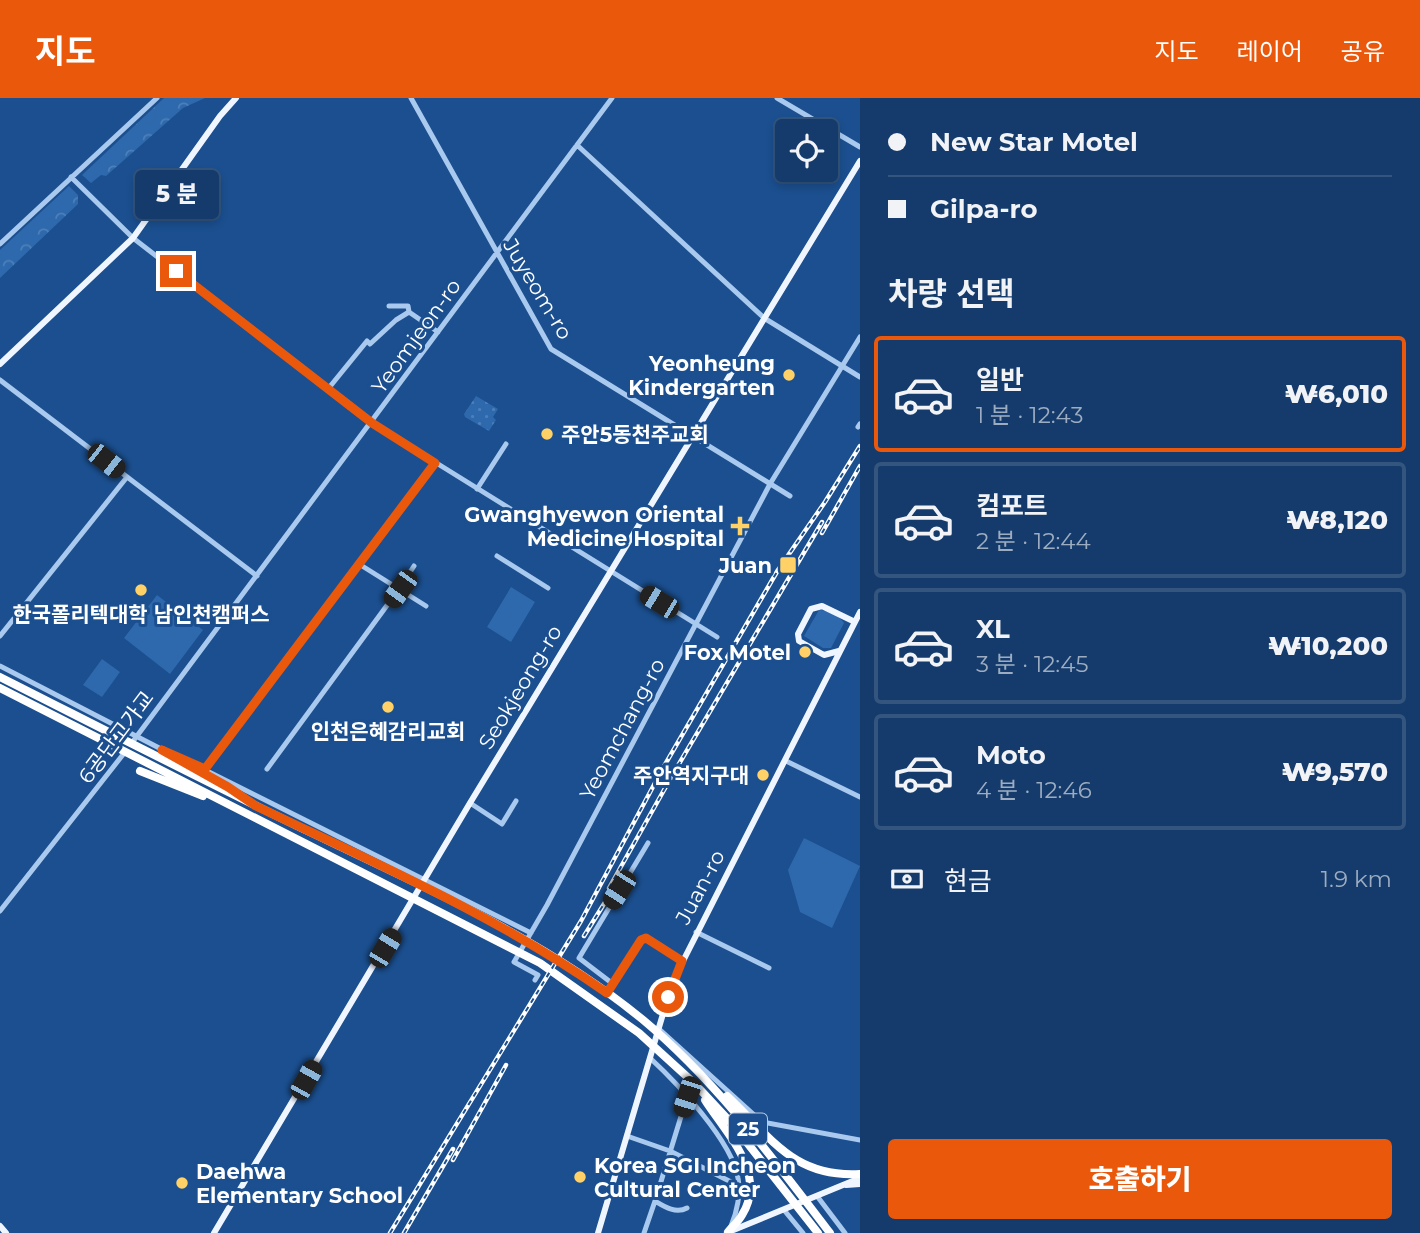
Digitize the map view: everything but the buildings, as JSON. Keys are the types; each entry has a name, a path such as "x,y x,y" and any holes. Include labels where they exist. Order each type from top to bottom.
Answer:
{"highway":[{"path":"0,677 515,934 573,969 643,1020 788,1156 801,1164 840,1175 860,1176"},
{"path":"0,688 509,946 567,981 639,1033 694,1083 746,1164 751,1181 749,1198 742,1215 727,1233"},
{"path":"162,750 256,806"},
{"path":"140,771 251,815"},
{"name":"25","path":"702,1075 793,1184 818,1233"},
{"name":"25","path":"694,1083 734,1126 783,1189 830,1233"}],"main road":[{"path":"0,364 133,238 220,116 236,98"},
{"name":"Seokjeong-ro","path":"214,1233 470,803 860,161"},
{"path":"841,650 824,655 799,641 798,634 811,609 817,606 858,617"},
{"name":"Juan-ro","path":"598,1233 658,1027 682,961 858,617"},
{"path":"727,1233 860,1176"},
{"path":"841,1186 860,1184"},
{"path":"0,1226 6,1233"}],"street":[{"path":"0,244 157,98"},
{"name":"Juyeom-ro","path":"411,98 551,349 790,496"},
{"name":"Yeomjeon-ro","path":"169,693 612,98"},
{"path":"777,98 860,147"},
{"path":"577,145 764,318 860,377"},
{"path":"71,177 133,238 372,423 717,637"},
{"path":"389,306 408,306 409,312 438,332"},
{"path":"328,389 367,341 370,344 376,340 388,327 409,312"},
{"name":"Yeomchang-ro","path":"535,980 538,975 514,962 770,484 860,337"},
{"path":"0,380 257,576"},
{"path":"477,489 506,444"},
{"path":"205,769 435,463"},
{"path":"0,636 127,477"},
{"path":"497,556 548,588"},
{"path":"359,564 426,606"},
{"path":"267,769 400,589 414,566"},
{"path":"0,666 136,734 162,750 531,933"},
{"name":"6공단고가교","path":"0,911 88,801 169,693"},
{"path":"786,761 860,797"},
{"path":"470,803 502,824 516,801"},
{"path":"613,984 579,958 648,843"},
{"path":"696,932 769,968"},
{"path":"607,993 644,938 682,961"},
{"path":"658,1027 762,1122 860,1140"},
{"path":"650,1058 687,1097 730,1156 739,1186 734,1218 727,1233"},
{"path":"644,1233 687,1097"},
{"path":"627,1136 670,1151 739,1186"},
{"path":"817,1196 845,1233"},
{"path":"655,1201 674,1210 687,1208"},
{"path":"784,1210 803,1233"}],"green space":[{"path":"164,98 205,98 183,108 106,176 101,175 91,183 82,175"},
{"path":"69,186 78,195 78,204 0,278 0,250"},
{"path":"476,396 498,409 493,417 496,420 489,431 465,417 464,414"},
{"path":"511,587 535,602 511,642 487,627"},
{"path":"157,595 203,630 170,674 124,638"},
{"path":"819,610 833,614 844,623 831,648 823,648 804,636"},
{"path":"102,659 120,672 102,697 83,685"},
{"path":"804,838 860,866 832,928 800,912 788,870"}],"railway":[{"path":"390,1233 581,921 663,768 778,570 860,446"},
{"path":"822,533 860,466"},
{"path":"609,888 822,522"},
{"path":"584,936 617,883"},
{"path":"453,1160 506,1065"},
{"path":"404,1233 453,1149"}],"place":[{"name":"Yeonheung Kindergarten","path":"789,375"},
{"name":"주안5동천주교회","path":"547,434"},
{"name":"Gwanghyewon Oriental Medicine Hospital","path":"740,526"},
{"name":"Juan","path":"788,565"},
{"name":"한국폴리텍대학 남인천캠퍼스","path":"141,590"},
{"name":"Fox Motel","path":"805,652"},
{"name":"인천은혜감리교회","path":"388,707"},
{"name":"주안역지구대","path":"763,775"},
{"name":"Korea SGI Incheon Cultural Center","path":"580,1177"},
{"name":"Daehwa Elementary School","path":"182,1183"}],"route":[{"path":"176,271 372,423 435,463 205,769 162,750 256,806 515,934 547,952 607,993 641,940 646,938 682,961 668,997"}]}
